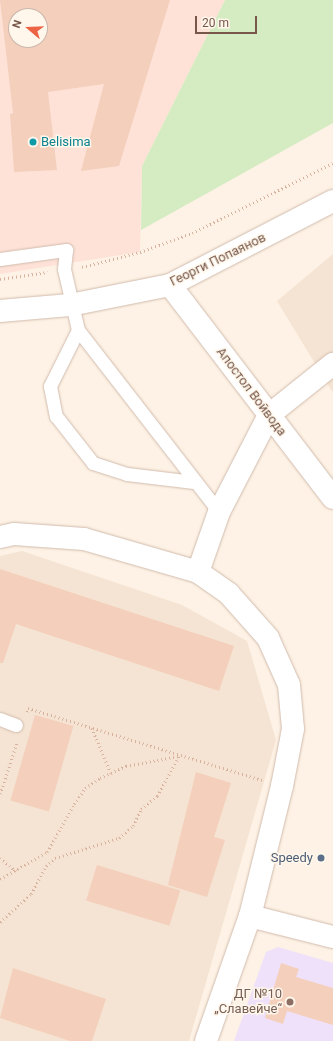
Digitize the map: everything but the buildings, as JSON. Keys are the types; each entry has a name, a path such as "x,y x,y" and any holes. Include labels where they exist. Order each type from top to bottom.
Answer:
{"street":[{"name":"Георги Попаянов","path":"0,311 70,305 170,285 333,201"},
{"name":"Апостол Войвода","path":"170,285 333,498"},
{"path":"198,572 220,512 269,415 333,364"},
{"path":"0,537 14,534 84,539 198,572 229,594 268,638 289,685 293,729 282,786 250,916 206,1041"},
{"path":"250,916 333,937"}],"lane":[{"path":"0,260 66,250 64,269 70,305 78,330 194,482 220,512"},
{"path":"78,330 50,386 56,416 93,462 126,474 194,482"},
{"path":"0,719 19,725"}],"path":[{"path":"0,279 64,269 140,252 192,233 333,163"},
{"path":"0,794 19,725 28,708 179,756 282,786"},
{"path":"92,728 111,773"},
{"path":"0,879 46,852 85,788 126,766 179,756"},
{"path":"0,922 31,894 46,866 55,858 119,838 132,826 141,809 158,796 179,756"},
{"path":"0,858 16,871"}],"shaded area":[{"path":"0,0 225,0 142,166 140,252 0,274"},
{"path":"333,254 333,393 277,301"},
{"path":"22,551 182,605 247,641 276,740 189,1041 0,1041 0,556"},
{"name":"ДГ №10 „Славейче“","path":"278,947 333,963 333,1041 234,1041 266,952"}],"green space":[{"path":"225,0 333,0 333,123 141,230 142,166"}],"place":[{"name":"Belisima","path":"33,142"},
{"name":"Speedy","path":"321,858"},
{"name":"ДГ №10 „Славейче“","path":"290,1002"}]}
